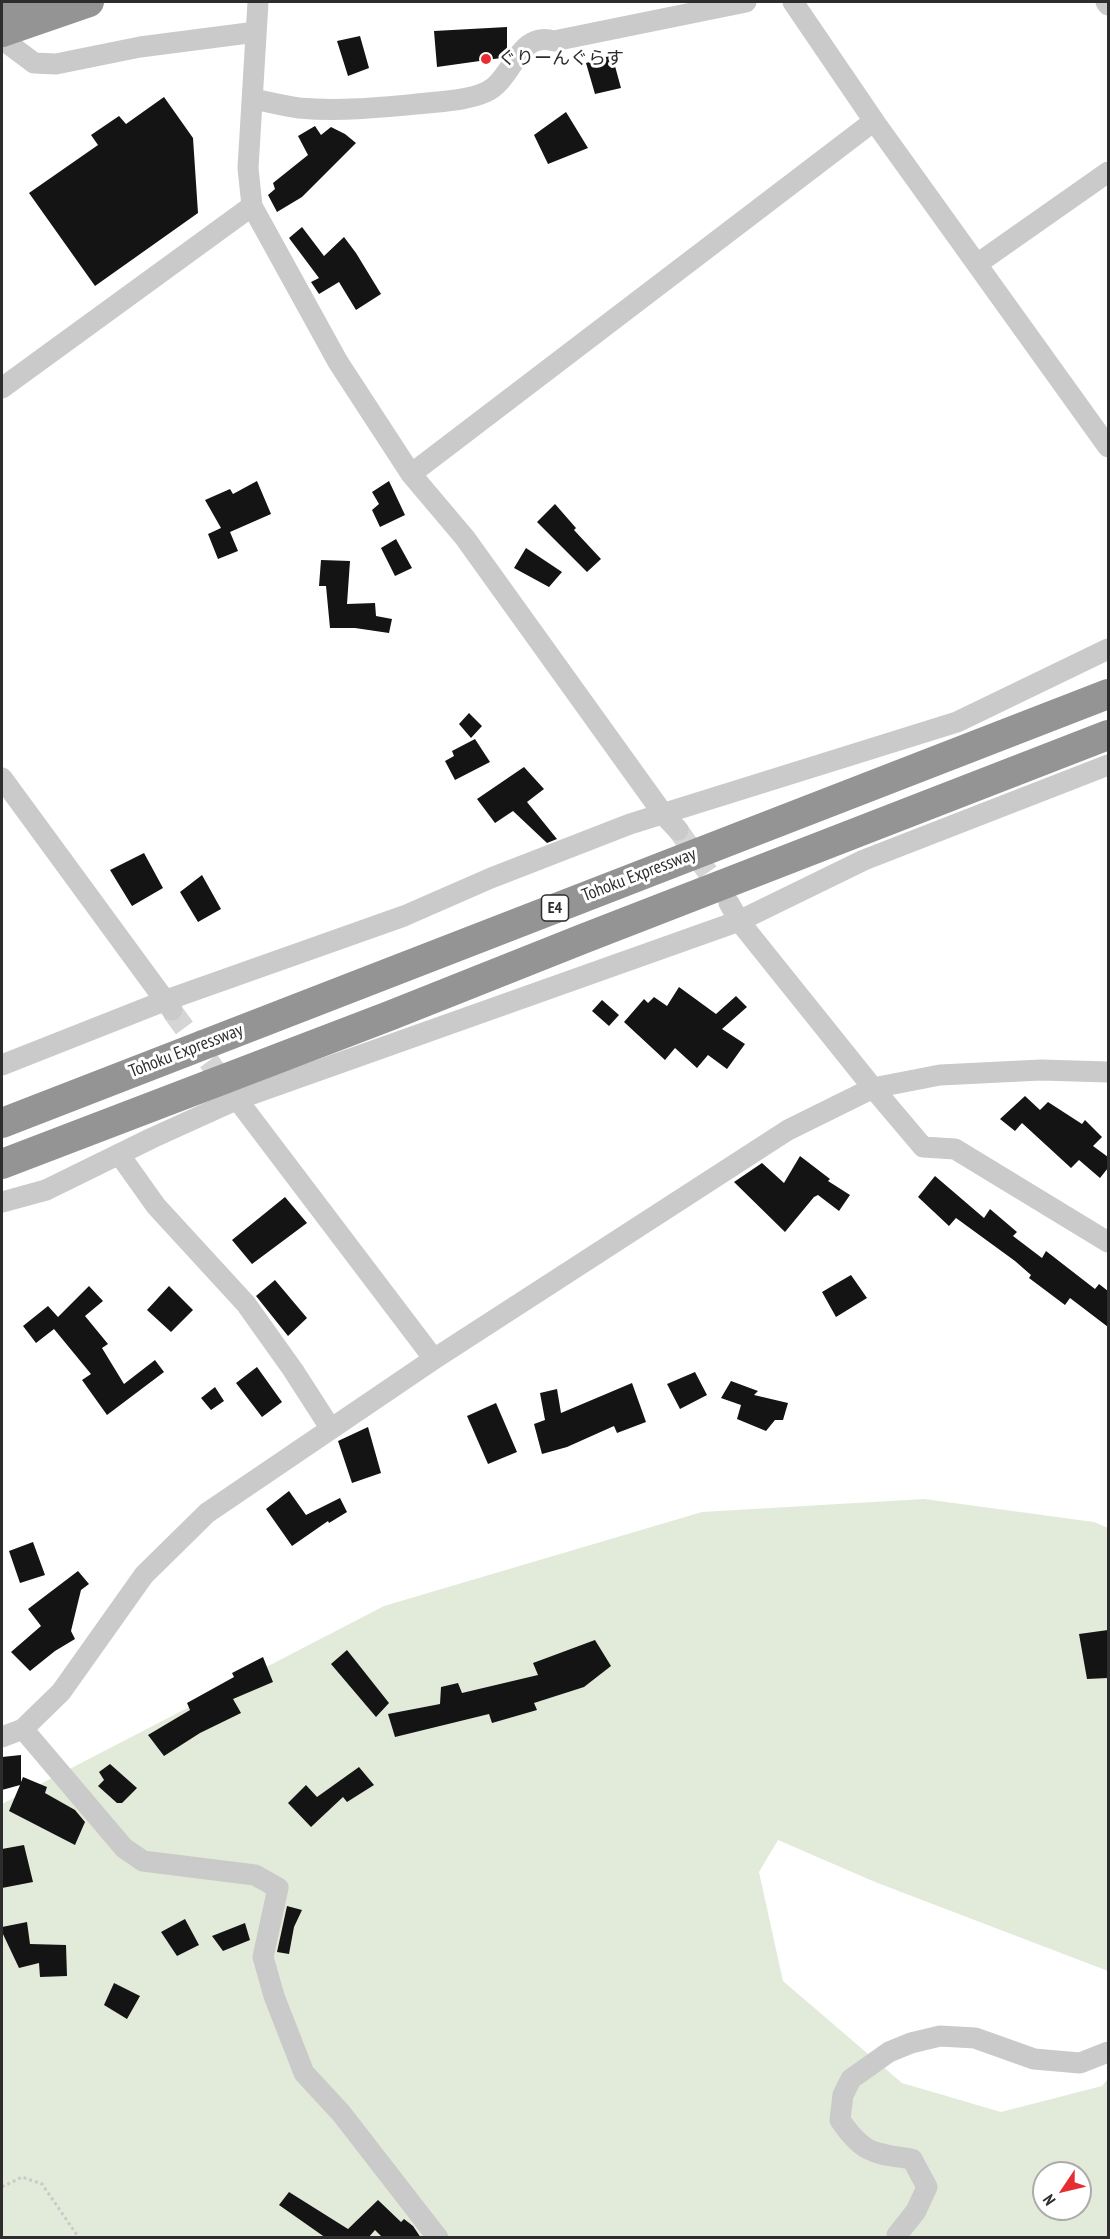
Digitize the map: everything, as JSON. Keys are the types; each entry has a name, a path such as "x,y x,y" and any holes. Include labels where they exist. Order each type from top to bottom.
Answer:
{"highway":[{"path":"2,9 39,2"},
{"path":"2,32 89,2"},
{"name":"Tohoku Expressway","path":"2,1123 1108,694"},
{"name":"E4","path":"2,1164 389,1016 1108,735"}],"street":[{"path":"258,2 254,99 248,168 252,206 338,362 411,474 465,538 671,822"},
{"path":"254,99 297,108 339,110 465,99 488,91 504,75 525,47 533,41 540,39 554,41 746,2"},
{"path":"794,2 874,121 1108,447"},
{"path":"2,39 34,63 56,64 140,47 256,32"},
{"path":"411,474 874,121"},
{"path":"977,264 1108,172"},
{"path":"2,388 252,206"},
{"path":"2,1065 168,1006 404,916 491,878 630,824 671,822 957,722 1108,649"},
{"path":"2,1202 46,1190 234,1094 734,912 1108,765"},
{"path":"2,778 168,1006"},
{"path":"734,912 873,1088 923,1147 955,1149 1108,1242"},
{"path":"2,1737 23,1729 61,1692 144,1575 207,1513 434,1359 788,1130 873,1088 940,1075 1041,1070 1108,1072"},
{"path":"234,1094 434,1359"},
{"path":"119,1154 156,1206 246,1304 331,1429"},
{"path":"23,1729 124,1848 143,1861 255,1875 278,1888 263,1957 274,1996 304,2073 341,2113 438,2238"},
{"path":"898,2238 897,2235 916,2211 927,2187 912,2159 876,2154 866,2149 848,2132 840,2120 843,2095 851,2079 889,2052 911,2043 939,2036 975,2038 1034,2059 1080,2063 1108,2052"}],"path":[{"path":"2,2187 22,2177 42,2184 79,2238"}],"green space":[{"path":"924,1499 1094,1522 1108,1528 1108,1971 875,1882 778,1840 759,1872 783,1981 902,2083 1001,2112 1102,2086 1108,2079 1108,2237 2,2238 2,1804 384,1606 702,1512"}],"building":[{"path":"507,27 507,49 501,58 437,67 434,31"},
{"path":"360,36 369,68 348,76 337,41"},
{"path":"612,55 621,88 595,94 586,63"},
{"path":"164,97 193,138 198,213 95,286 29,193 98,145 91,135 119,116 126,124"},
{"path":"566,112 588,148 548,164 534,135"},
{"path":"315,126 321,135 331,127 356,143 302,197 277,212 268,195 275,189 273,183 308,155 298,136"},
{"path":"302,227 324,256 344,237 381,294 356,310 339,282 319,294 311,282 319,278 289,238"},
{"path":"257,481 271,514 230,532 238,551 218,559 208,534 221,528 205,500 230,489 233,494"},
{"path":"389,481 405,515 380,527 372,510 379,504 372,492"},
{"path":"555,504 576,528 574,530 601,559 587,572 537,522"},
{"path":"396,539 412,568 395,576 381,548"},
{"path":"526,548 562,572 549,587 514,568"},
{"path":"321,560 350,561 347,604 375,603 376,616 392,619 389,633 355,628 330,628 326,586 319,586"},
{"path":"469,713 482,726 471,738 459,724"},
{"path":"475,739 490,762 455,780 445,761 454,756 452,751"},
{"path":"524,767 544,789 527,802 557,839 547,843 513,811 495,823 477,799"},
{"path":"144,853 163,888 132,906 110,870"},
{"path":"202,875 221,909 198,922 180,892"},
{"path":"679,987 716,1014 736,996 747,1007 722,1029 745,1044 727,1069 708,1055 697,1068 675,1048 665,1060 624,1022 644,999 648,1003 654,997 667,1006"},
{"path":"602,1000 619,1015 609,1026 592,1011"},
{"path":"1025,1096 1040,1110 1048,1102 1082,1124 1085,1120 1102,1137 1093,1146 1108,1157 1108,1168 1100,1178 1079,1160 1071,1168 1022,1123 1015,1131 1000,1119"},
{"path":"800,1156 830,1179 828,1181 850,1195 839,1211 818,1195 814,1197 785,1232 734,1182 762,1163 784,1183"},
{"path":"935,1176 984,1218 990,1209 1017,1232 1013,1236 1042,1258 1046,1251 1095,1289 1099,1284 1108,1291 1108,1327 1070,1298 1065,1305 1029,1278 1031,1275 1015,1261 956,1218 949,1226 918,1197"},
{"path":"285,1197 307,1223 252,1264 232,1240"},
{"path":"851,1275 867,1298 836,1317 822,1292"},
{"path":"275,1280 307,1318 288,1336 256,1296"},
{"path":"89,1286 103,1301 85,1316 108,1344 102,1348 124,1384 155,1360 164,1372 107,1415 82,1380 91,1374 54,1329 36,1343 23,1326 48,1306 58,1317"},
{"path":"169,1286 193,1310 171,1332 147,1310"},
{"path":"257,1367 282,1402 262,1417 236,1383"},
{"path":"695,1372 707,1395 680,1409 667,1384"},
{"path":"731,1381 758,1391 754,1395 788,1403 783,1420 775,1420 766,1431 737,1419 741,1405 721,1398"},
{"path":"632,1383 646,1422 617,1433 614,1426 567,1447 542,1454 534,1424 545,1420 540,1393 557,1389 561,1413"},
{"path":"215,1387 224,1401 211,1410 201,1398"},
{"path":"496,1403 517,1452 488,1464 467,1416"},
{"path":"368,1427 381,1473 352,1483 338,1441"},
{"path":"289,1491 306,1515 340,1498 347,1512 329,1523 328,1521 292,1546 266,1509"},
{"path":"33,1542 45,1575 20,1583 9,1551"},
{"path":"78,1571 89,1584 81,1590 71,1631 75,1639 55,1651 30,1671 11,1652 41,1626 28,1609"},
{"path":"1108,1630 1108,1678 1087,1679 1079,1634"},
{"path":"595,1640 611,1666 584,1687 534,1703 537,1710 492,1723 489,1714 395,1737 388,1714 440,1704 441,1687 458,1683 462,1693 538,1675 533,1663"},
{"path":"347,1650 389,1703 376,1717 331,1664"},
{"path":"263,1657 273,1682 233,1699 241,1713 200,1733 164,1756 148,1735 190,1710 187,1703 234,1677 232,1673"},
{"path":"21,1755 21,1782 23,1777 47,1787 45,1793 75,1810 85,1822 75,1845 9,1811 20,1785 2,1790 2,1757"},
{"path":"110,1764 137,1788 122,1803 117,1803 98,1786 104,1780 99,1772"},
{"path":"359,1767 374,1785 347,1802 343,1797 311,1827 288,1803 306,1785 317,1797"},
{"path":"24,1845 33,1882 2,1888 2,1849"},
{"path":"287,1906 302,1910 294,1927 289,1954 277,1952"},
{"path":"185,1919 199,1945 177,1956 161,1932"},
{"path":"27,1922 30,1944 66,1945 67,1976 40,1977 39,1963 19,1968 2,1932 2,1927"},
{"path":"245,1923 250,1940 223,1951 212,1936"},
{"path":"114,1983 140,1996 127,2019 104,2005"},
{"path":"289,2192 348,2229 378,2200 401,2222 404,2219 413,2226 421,2238 383,2238 375,2230 368,2238 326,2238 279,2205"}],"tunnel":[{"path":"678,830 725,897"},
{"path":"172,1011 229,1089"}],"place":[{"name":"ぐりーんぐらす","path":"486,59"}]}
